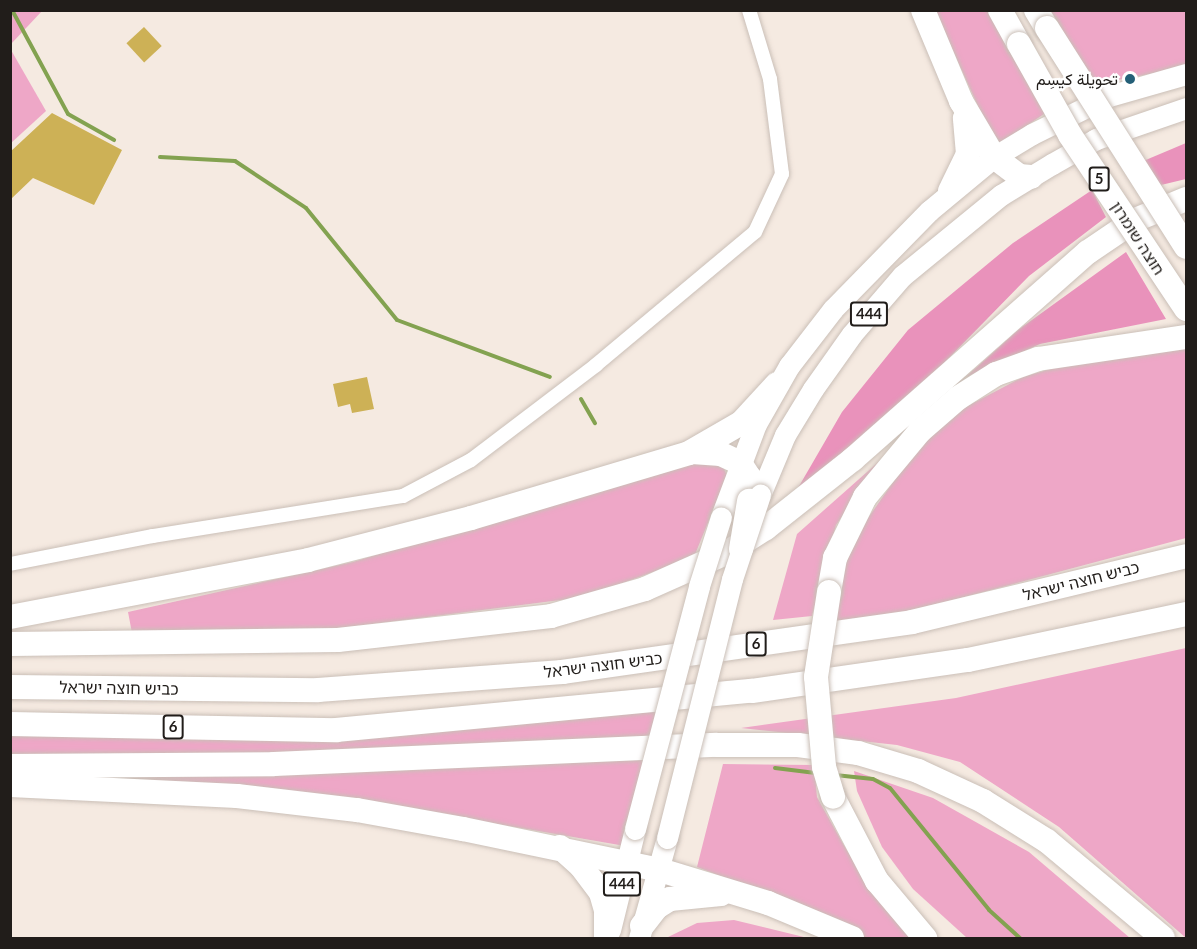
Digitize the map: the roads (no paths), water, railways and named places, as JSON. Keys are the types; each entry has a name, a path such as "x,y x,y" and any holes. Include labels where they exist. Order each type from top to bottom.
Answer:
{"highway":[{"path":"923,10 961,101 994,158 1019,176 1031,177"},
{"name":"חוצה שומרון","path":"1000,10 1070,135 1186,309"},
{"name":"5","path":"1042,19 1186,248"},
{"path":"950,191 968,154 961,101"},
{"path":"10,644 338,640 551,616 645,589 728,552 774,522 853,459 1088,252 1135,220 1186,199"},
{"path":"925,939 877,881 833,797 824,767 816,687 835,558 865,497 920,431 958,398 996,374 1038,359 1186,337"},
{"path":"10,617 308,560 471,518 689,453 741,423 777,384"},
{"path":"689,453 721,454 740,463 748,477 754,498 741,549"},
{"name":"כביש חוצה ישראל","path":"10,687 318,690 562,672 912,622 1186,556"},
{"name":"6","path":"10,724 336,730 763,689 968,660 1186,614"},
{"path":"10,766 285,764 717,745 798,745 858,753 918,771 983,801 1047,841 1163,939"},
{"path":"10,785 237,796 357,810 560,847 660,870 736,893 852,939"},
{"path":"560,847 581,866 601,893 606,910 607,939"},
{"path":"640,932 657,907 670,899 736,893"}],"main road":[{"name":"444","path":"607,939 699,586 740,463 777,384 833,309 950,191 994,158 1109,96 1186,74"},
{"name":"444","path":"754,498 785,435 852,334 902,276 944,239 1031,177 1096,139 1186,108"},
{"name":"444","path":"640,932 660,870 741,549"}],"street":[{"path":"10,564 153,536 403,496 480,453 596,365 755,232 782,174 770,79 749,10"}],"waterway":[{"path":"12,10 68,114 114,140"},
{"path":"160,157 235,161 306,208 397,320 550,377"},
{"path":"581,399 595,423"},
{"path":"775,768 816,773"},
{"path":"835,775 873,779 890,788 989,910 1020,938"}],"place":[{"name":"تحويلة كيسِم","path":"1130,79"}]}
